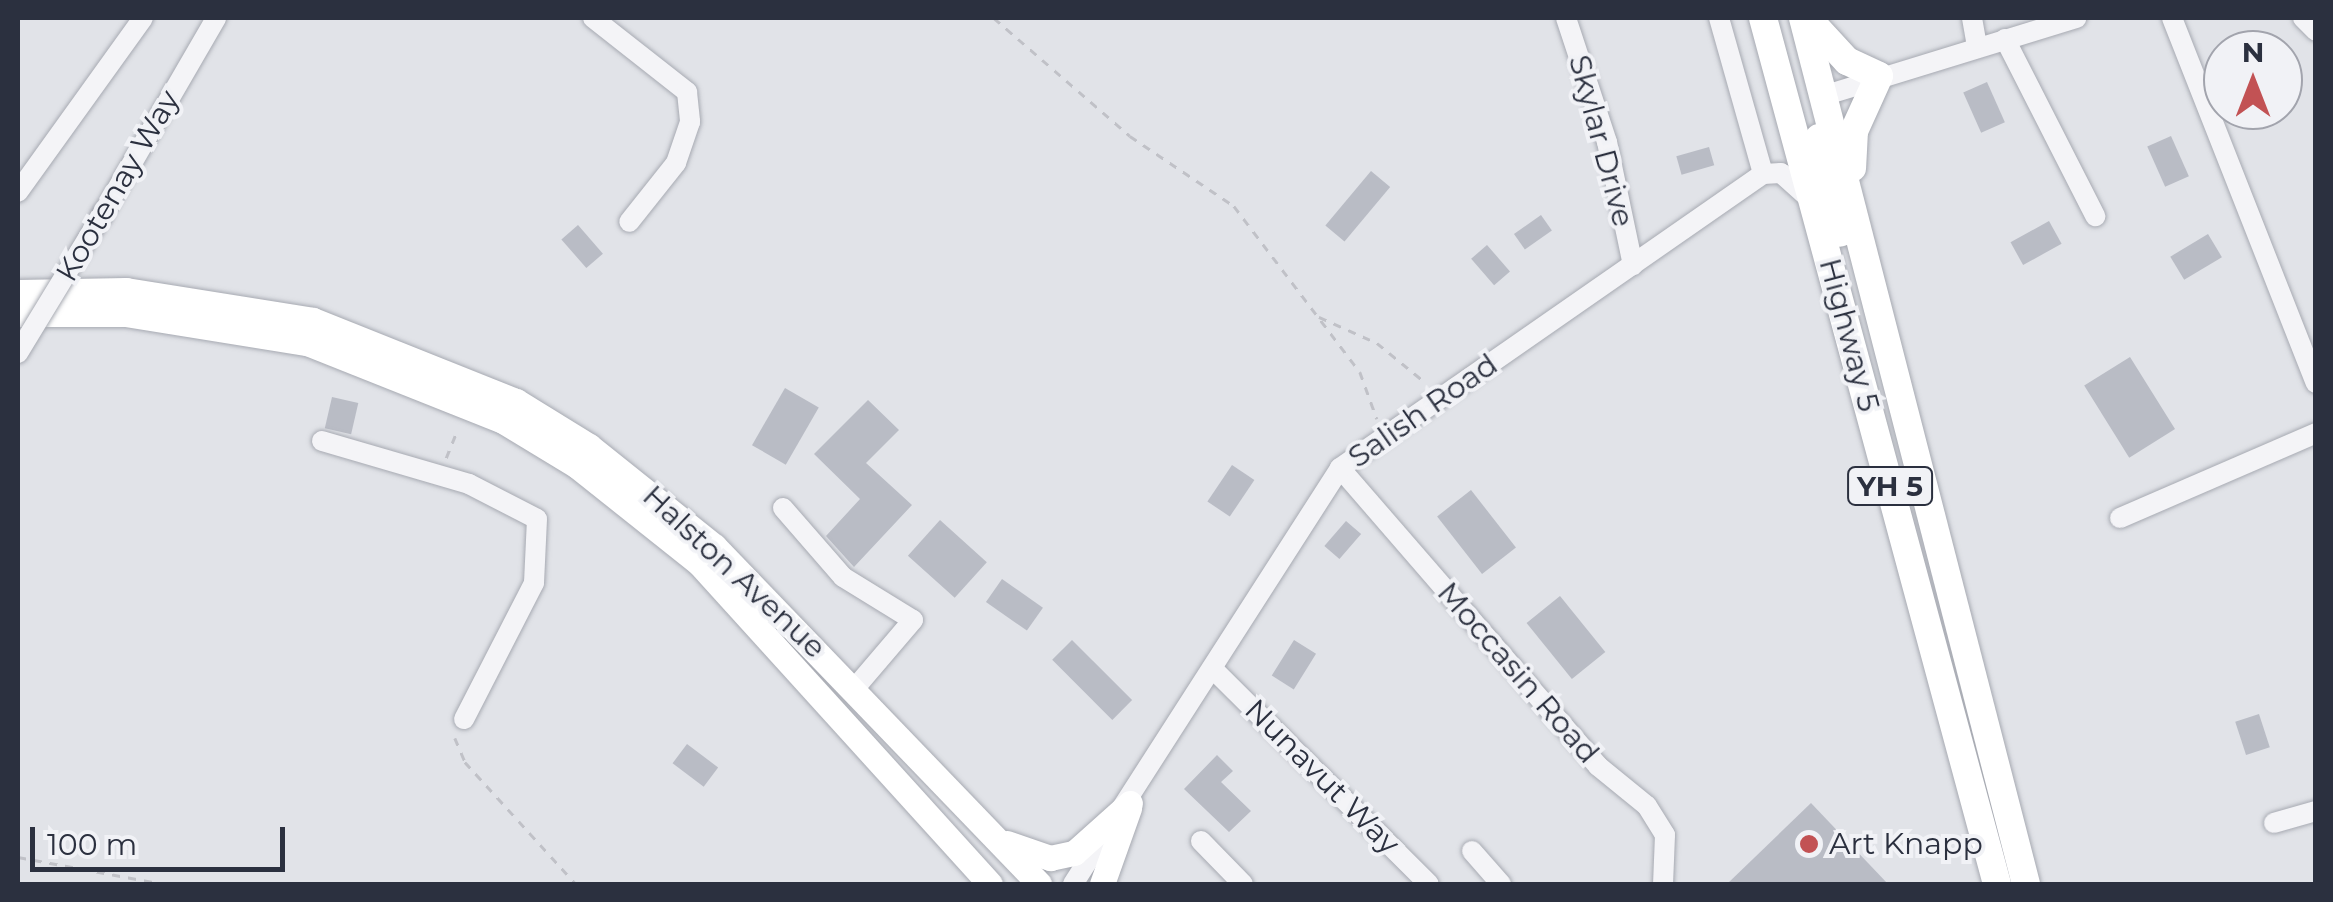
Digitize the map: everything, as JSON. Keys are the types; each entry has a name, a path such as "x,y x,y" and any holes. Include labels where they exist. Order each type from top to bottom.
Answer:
{"highway":[{"name":"Highway 5","path":"1764,18 1997,884"},
{"path":"1782,18 1803,78 1826,95 1818,132 1891,437 1884,465"},
{"name":"Highway 5","path":"1806,18 2026,884"},
{"path":"1806,18 1826,44 1880,76 1854,132 1851,194"}],"main road":[{"name":"Halston Avenue","path":"18,292 126,290 244,306 454,370 663,500 855,688 1039,884"},
{"name":"Halston Avenue","path":"18,314 125,314 242,329 375,364 468,404 578,466 699,563 990,884"},
{"path":"996,838 1034,855 1074,852 1130,804"},
{"path":"1102,884 1130,804"},
{"path":"948,839 976,884"}],"street":[{"path":"18,192 143,18"},
{"name":"Kootenay Way","path":"18,353 216,18"},
{"path":"592,18 687,92 690,122 676,163 629,222"},
{"name":"Skylar Drive","path":"1566,18 1607,142 1633,266"},
{"path":"1719,18 1763,174 1781,174 1813,202"},
{"path":"1972,18 1977,47"},
{"path":"1826,95 2076,18"},
{"path":"2172,18 2316,383"},
{"path":"2303,18 2316,31"},
{"path":"2004,39 2096,216"},
{"name":"Salish Road","path":"1073,884 1130,804 1340,468 1763,174"},
{"path":"2120,518 2316,433"},
{"path":"322,441 439,474 518,504 537,519 540,538 534,584 464,718"},
{"name":"Moccasin Road","path":"1340,468 1598,766 1647,806 1665,835 1664,884"},
{"path":"783,508 843,577 913,620 855,688"},
{"name":"Nunavut Way","path":"1214,670 1429,884"},
{"path":"2274,823 2316,810"},
{"path":"1201,841 1243,884"},
{"path":"1472,852 1500,884"}],"path":[{"path":"994,18 1130,136 1234,206 1360,372 1382,439"},
{"path":"1316,316 1377,343 1441,398"},
{"path":"439,474 468,404"},
{"path":"464,718 455,749 576,884"},
{"path":"18,857 164,884"},
{"path":"506,884 542,884"}],"building":[{"path":"1987,82 2005,122 1981,133 1963,93"},
{"path":"2171,136 2189,176 2165,187 2147,147"},
{"path":"1709,147 1714,165 1682,175 1676,156"},
{"path":"1371,171 1390,187 1345,241 1325,225"},
{"path":"1541,215 1552,231 1525,249 1514,234"},
{"path":"2049,221 2062,244 2023,265 2011,242"},
{"path":"578,225 603,254 586,268 561,239"},
{"path":"2208,234 2222,257 2184,280 2170,257"},
{"path":"1487,245 1510,271 1494,285 1471,259"},
{"path":"2130,357 2175,429 2129,458 2084,386"},
{"path":"785,388 819,407 786,465 752,445"},
{"path":"332,397 358,403 351,434 325,428"},
{"path":"868,400 899,430 866,463 912,505 854,567 826,536 860,499 814,454"},
{"path":"1232,465 1254,480 1230,517 1207,501"},
{"path":"1471,490 1516,548 1482,574 1437,516"},
{"path":"940,520 987,562 955,598 908,556"},
{"path":"1346,521 1361,534 1339,559 1324,546"},
{"path":"1002,579 1043,608 1027,631 986,602"},
{"path":"1560,596 1605,652 1572,679 1527,623"},
{"path":"1072,640 1132,700 1112,720 1052,660"},
{"path":"1294,640 1316,654 1294,689 1272,676"},
{"path":"2259,714 2270,747 2246,755 2235,722"},
{"path":"687,744 718,767 704,787 673,763"},
{"path":"1217,755 1233,771 1221,782 1251,811 1229,832 1184,789"},
{"name":"Art Knapp","path":"1811,803 1888,884 1727,884"}],"place":[{"name":"Art Knapp","path":"1809,844"}]}
